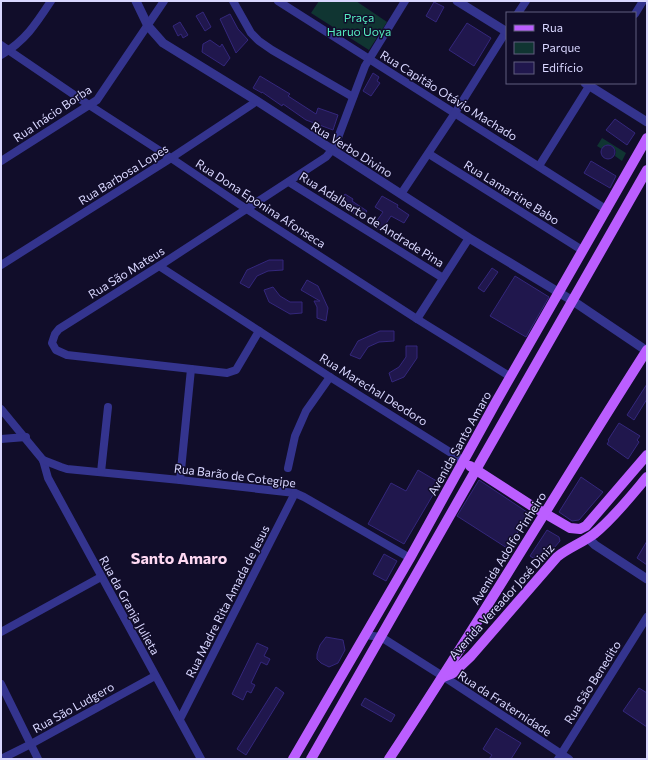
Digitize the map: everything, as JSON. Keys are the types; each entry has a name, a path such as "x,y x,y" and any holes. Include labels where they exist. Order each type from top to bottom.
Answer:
{"main road":[{"name":"Avenida Santo Amaro","path":"293,759 410,558 511,377 560,293 582,250 607,210 647,138"},
{"path":"311,759 647,170"},
{"name":"Avenida Adolfo Pinheiro","path":"389,759 443,677 545,514 589,440 647,350"},
{"name":"Rua Marechal Deodoro","path":"464,461 545,514 570,528 577,529 586,526 647,455"},
{"name":"Avenida Vereador José Diniz","path":"443,677 453,673 471,656 556,557 562,552 588,538 602,526 647,477"}],"street":[{"path":"5,53 18,44 28,34 51,1"},
{"name":"Rua Verbo Divino","path":"136,1 148,26 163,43 257,101 469,238 573,301 647,350"},
{"name":"Rua Inácio Borba","path":"1,161 97,100 164,1"},
{"path":"233,1 251,33 259,41 353,97"},
{"name":"Rua São Mateus","path":"259,331 234,371 227,373 67,355 56,350 52,342 59,329 326,157 336,143 369,59 405,1"},
{"path":"457,1 506,30"},
{"path":"519,12 526,1"},
{"name":"Rua Capitão Otávio Machado","path":"281,2 607,210"},
{"path":"636,13 642,4"},
{"path":"401,194 429,154 506,33"},
{"name":"Rua Dona Eponina Afonseca","path":"1,45 5,53 89,105 417,319 511,377"},
{"path":"539,166 589,84 647,122"},
{"name":"Rua Barbosa Lopes","path":"1,264 171,158 257,101"},
{"name":"Rua Lamartine Babo","path":"429,154 582,250"},
{"name":"Rua Adalberto de Andrade Pina","path":"289,182 443,278"},
{"path":"417,319 469,238"},
{"name":"Rua Marechal Deodoro","path":"159,266 330,377 464,461"},
{"path":"180,480 191,369"},
{"path":"288,468 295,436 306,411 330,377"},
{"path":"101,472 108,407"},
{"path":"1,409 26,437 43,460"},
{"path":"1,439 26,437"},
{"name":"Rua Barão de Cotegipe","path":"43,460 61,467 295,493 410,558"},
{"name":"Rua da Granja Julieta","path":"43,460 48,478 201,759"},
{"name":"Rua Madre Rita Amada de Jesus","path":"180,719 295,493"},
{"path":"588,538 595,545 647,579"},
{"path":"1,632 101,576"},
{"name":"Rua São Benedito","path":"559,756 647,617"},
{"name":"Rua da Fraternidade","path":"365,635 380,637 443,677 559,756 569,759"},
{"name":"Rua São Ludgero","path":"1,759 156,676"},
{"path":"1,684 38,759"}],"green space":[{"name":"Praça Haruo Uoya","path":"319,1 356,1 387,22 369,50 311,13"},
{"path":"602,138 626,153 622,161 615,156 616,151 612,146 606,145 602,149 597,146"}],"building":[{"path":"434,2 444,7 436,22 426,16"},
{"path":"203,12 211,27 205,31 196,16"},
{"path":"230,14 238,29 248,40 236,53 220,19"},
{"path":"180,22 188,35 183,38 181,34 178,36 173,26"},
{"path":"467,23 491,38 474,66 449,50"},
{"path":"210,40 220,47 222,44 230,58 224,66 202,52 203,44"},
{"path":"373,73 379,77 377,81 380,83 371,96 363,91"},
{"path":"260,76 290,94 288,96 316,114 318,108 338,115 333,130 306,120 283,104 282,106 262,92 253,88"},
{"path":"615,119 635,133 627,145 606,130"},
{"path":"605,145 611,145 615,149 615,155 611,159 605,159 601,155 601,149"},
{"path":"591,161 616,176 610,188 584,173"},
{"path":"345,194 353,199 352,201 367,211 362,218 338,204"},
{"path":"382,196 398,205 397,207 409,215 404,223 391,216 381,231 373,226 383,212 375,207"},
{"path":"269,260 283,260 283,270 268,271 257,276 249,288 240,283 247,270"},
{"path":"492,268 498,272 484,292 478,288"},
{"path":"515,276 549,297 526,337 490,316"},
{"path":"307,280 318,286 328,308 326,321 317,318 317,307 314,301 320,301 301,290"},
{"path":"273,287 280,296 290,302 302,302 302,313 290,314 269,302 264,290"},
{"path":"380,331 394,331 394,341 379,342 368,347 360,359 350,355 358,341"},
{"path":"406,346 417,346 417,358 404,377 392,382 389,373 399,367 406,357"},
{"path":"647,384 647,399 634,420 627,415"},
{"path":"619,423 640,436 637,440 639,442 628,459 607,444"},
{"path":"418,470 440,483 404,544 368,524 391,483 406,491"},
{"path":"581,477 603,492 579,520 572,521 559,512"},
{"path":"479,480 530,514 507,548 457,516"},
{"path":"547,530 559,537 560,541 541,563 530,556"},
{"path":"647,541 647,565 637,558"},
{"path":"384,554 397,561 386,581 373,574"},
{"path":"326,637 343,640 345,650 338,663 329,667 317,659 320,645"},
{"path":"257,643 268,648 264,656 270,659 267,665 261,662 251,683 255,685 251,693 247,691 243,700 232,694"},
{"path":"276,687 284,693 246,755 237,749"},
{"path":"639,688 647,693 647,727 623,711"},
{"path":"365,698 395,715 391,722 361,705"},
{"path":"496,728 521,743 511,759 489,759 492,755 483,749"}],"district":[{"name":"Santo Amaro","path":"179,557"}]}
